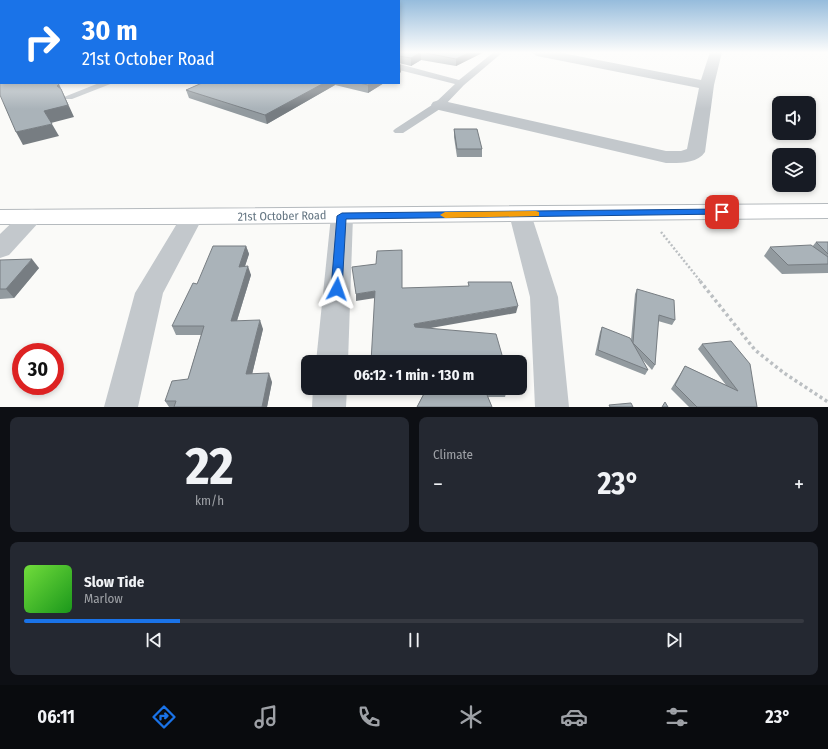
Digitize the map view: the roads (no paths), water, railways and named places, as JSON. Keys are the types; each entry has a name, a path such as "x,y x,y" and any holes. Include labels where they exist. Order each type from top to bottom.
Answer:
{"main road":[{"name":"21st October Road","path":"0,217 342,216 828,211"}],"street":[{"path":"635,71 707,85"},
{"path":"440,105 666,158 684,157 696,152 707,85 711,71"},
{"path":"520,214 544,297 552,407"},
{"path":"0,249 32,216"},
{"path":"332,355 342,216"},
{"path":"121,407 149,293 192,217"},
{"path":"329,407 330,395"}],"lane":[{"path":"414,71 461,83"},
{"path":"399,131 440,105 461,83 476,71"},
{"path":"69,97 105,84"}]}
